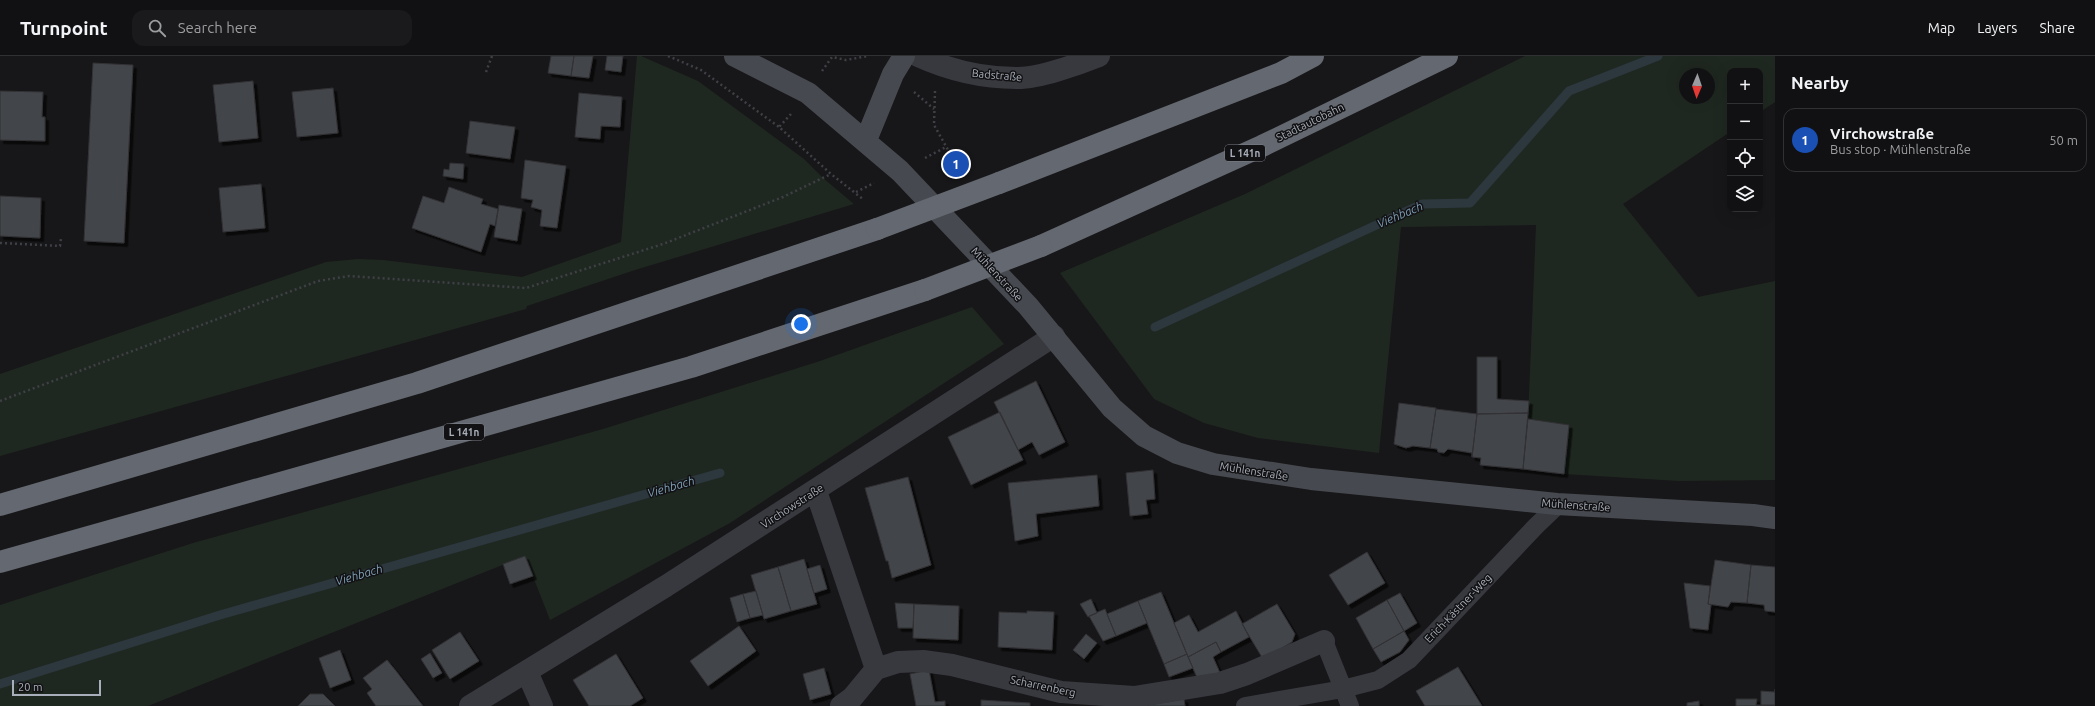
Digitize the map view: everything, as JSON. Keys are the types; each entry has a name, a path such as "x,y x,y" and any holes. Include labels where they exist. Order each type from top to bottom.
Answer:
{"highway":[{"path":"0,505 417,383 877,229 1281,73 1313,56"},
{"name":"Stadtautobahn","path":"0,562 691,367 925,290 1041,246 1262,146 1447,56"}],"street":[{"name":"Mühlenstraße","path":"735,56 808,93 866,140 904,174 1054,336 1094,389 1125,422 1144,436 1189,457 1213,464 1287,476 1559,504 1753,515 1775,518"},
{"path":"866,140 893,74 904,56"},
{"name":"Badstraße","path":"918,56 941,66 983,75 1017,78 1034,76 1099,56"},
{"name":"Virchowstraße","path":"470,706 527,672 816,491 1054,336"},
{"path":"816,491 876,669 852,698 841,706"},
{"name":"Scharrenberg","path":"876,669 898,662 923,661 986,672 1061,692 1134,697 1220,683 1248,674 1324,641"},
{"path":"527,672 542,706"}],"lane":[{"name":"Erich-Kästner-Weg","path":"1245,706 1343,689 1378,680 1409,660 1559,504"},
{"path":"1324,641 1350,706"}],"path":[{"path":"486,72 492,56"},
{"path":"668,56 701,70 779,127"},
{"path":"941,66 933,96 934,125 956,164"},
{"path":"0,401 318,282 349,276 526,288 663,244 783,197 831,174 864,200"},
{"path":"0,243 60,246 61,238"}],"shaded area":[{"path":"637,56 641,56 698,81 804,159 823,178 854,204 635,270 527,306 526,309 0,456 0,374 326,262 358,259 383,260 522,277 621,242"},
{"path":"1525,56 1775,56 1775,102 1763,110 1763,68 1727,68 1727,134 1623,204 1698,297 1775,281 1775,480 1679,481 1564,474 1569,425 1528,419 1536,225 1401,227 1379,453 1258,438 1204,423 1154,399 1060,273 1245,194"},
{"path":"972,307 1004,344 730,523 550,620 525,556 148,706 0,706 0,605 193,543 603,429 817,362"}],"building":[{"path":"551,56 574,56 571,76 548,73"},
{"path":"574,56 593,56 589,78 571,76"},
{"path":"607,56 623,56 621,72 605,70"},
{"path":"93,63 133,65 124,243 84,241"},
{"path":"253,81 258,138 219,142 213,85"},
{"path":"333,88 338,133 297,137 292,92"},
{"path":"0,91 43,92 42,117 45,117 45,141 0,140"},
{"path":"579,93 622,97 620,127 601,126 600,139 575,137"},
{"path":"470,121 515,127 510,159 466,153"},
{"path":"525,160 566,166 557,228 540,226 542,210 531,207 533,200 521,198"},
{"path":"450,163 464,164 463,179 443,176 444,169 449,170"},
{"path":"261,184 265,228 223,232 219,188"},
{"path":"449,187 483,199 481,204 498,209 495,226 490,224 481,252 412,228 423,196 444,203"},
{"path":"0,196 41,198 40,238 0,236"},
{"path":"499,205 522,209 517,241 494,237"},
{"path":"1477,357 1497,357 1497,399 1529,401 1528,413 1477,414"},
{"path":"1036,381 1065,442 1039,455 1032,442 1018,450 994,402"},
{"path":"1399,403 1436,408 1430,448 1413,446 1406,448 1394,444"},
{"path":"1436,409 1477,414 1472,457 1472,453 1448,449 1444,453 1438,452 1437,449 1430,448"},
{"path":"1000,412 1023,460 971,485 948,437"},
{"path":"1528,413 1523,469 1480,465 1481,458 1472,457 1477,414"},
{"path":"1528,419 1569,425 1564,474 1523,469"},
{"path":"1153,470 1155,499 1146,500 1148,514 1130,516 1126,473"},
{"path":"1097,475 1099,506 1036,514 1038,536 1015,541 1008,483"},
{"path":"908,477 931,565 892,578 865,488"},
{"path":"1367,552 1385,583 1348,605 1329,575"},
{"path":"525,556 533,576 510,584 503,564"},
{"path":"804,559 817,604 791,611 778,567"},
{"path":"1715,560 1751,565 1747,603 1731,602 1728,607 1708,604"},
{"path":"820,565 827,589 814,593 807,569"},
{"path":"1751,565 1775,567 1775,612 1765,611 1764,605 1747,603"},
{"path":"778,567 791,611 764,619 751,575"},
{"path":"1684,583 1710,586 1708,604 1711,605 1708,630 1690,628"},
{"path":"756,591 763,615 750,618 743,594"},
{"path":"1161,592 1187,654 1164,664 1138,601"},
{"path":"1400,593 1417,623 1404,631 1387,600"},
{"path":"743,594 750,618 737,622 730,598"},
{"path":"1091,599 1097,613 1088,617 1080,604"},
{"path":"1387,600 1404,631 1373,649 1356,618"},
{"path":"1138,601 1147,623 1116,636 1107,614"},
{"path":"895,603 914,604 913,628 898,628"},
{"path":"914,604 959,606 958,640 913,638"},
{"path":"1277,604 1295,634 1292,642 1263,659 1242,624"},
{"path":"1105,609 1116,636 1103,641 1089,616"},
{"path":"1027,611 1054,612 1052,650 998,647 999,612 1027,613"},
{"path":"1236,611 1249,637 1221,652 1216,642 1188,657 1174,623 1189,615 1198,632"},
{"path":"739,626 756,651 708,686 690,661"},
{"path":"1404,631 1409,640 1400,652 1381,662 1373,649"},
{"path":"460,632 479,661 450,679 432,650"},
{"path":"1086,634 1097,643 1084,659 1073,650"},
{"path":"1216,642 1221,652 1213,657 1220,673 1199,682 1188,657"},
{"path":"340,650 351,680 330,688 319,658"},
{"path":"430,653 442,673 433,678 421,659"},
{"path":"616,654 643,698 630,706 589,706 573,680"},
{"path":"1187,654 1193,668 1169,677 1164,664"},
{"path":"387,660 423,706 376,706 367,693 372,689 363,678"},
{"path":"1458,667 1482,706 1425,706 1416,691"},
{"path":"824,668 831,694 810,700 803,674"},
{"path":"929,670 935,702 945,701 945,706 916,706 910,674"},
{"path":"1761,691 1775,692 1775,705 1761,705"},
{"path":"310,694 323,694 335,706 298,706"},
{"path":"1184,699 1185,706 1142,706"},
{"path":"1736,699 1757,699 1756,705 1775,706 1736,706"},
{"path":"981,700 1030,703 1030,706 981,706"},
{"path":"1699,701 1699,706 1687,706 1687,703"}],"waterway":[{"name":"Viehbach","path":"1155,327 1422,204 1470,203 1569,91 1658,56"},
{"name":"Viehbach","path":"0,684 220,615 720,473"}],"place":[{"name":"Virchowstraße","path":"956,164"}]}
